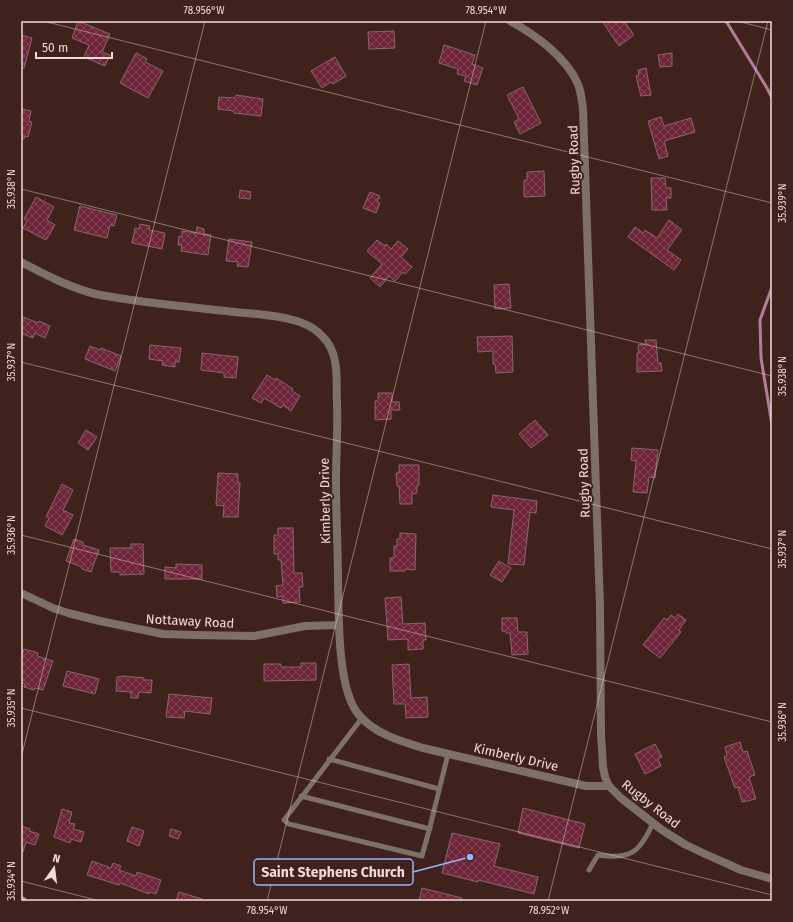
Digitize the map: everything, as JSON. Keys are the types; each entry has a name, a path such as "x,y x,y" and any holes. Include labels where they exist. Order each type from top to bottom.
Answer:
{"street":[{"name":"Rugby Road","path":"510,21 538,38 562,61 577,82 584,109 600,601 601,734 603,767 606,777 610,786 621,798 653,823 686,845 741,870 772,879"},
{"name":"Kimberly Drive","path":"21,262 76,288 99,295 277,317 301,322 325,338 335,361 339,625 344,673 350,700 362,718 369,725 386,736 400,742 586,786 610,786"},
{"name":"Nottaway Road","path":"21,592 53,608 68,613 133,629 163,634 193,636 254,636 305,626 339,625"}],"lane":[{"path":"362,718 329,759 284,820 289,824 422,856 448,754"},
{"path":"329,759 439,789"},
{"path":"301,796 430,829"},
{"path":"589,870 598,855 612,857 630,854 641,846 653,823"}],"building":[{"path":"78,21 110,34 102,52 110,55 105,66 84,57 89,45 72,38"},
{"path":"602,21 624,21 634,35 619,46"},
{"path":"394,31 395,48 369,49 368,32"},
{"path":"21,35 32,38 24,68 21,68"},
{"path":"444,45 475,55 472,64 483,68 477,85 464,81 466,76 457,74 458,69 439,63"},
{"path":"136,53 147,59 145,62 163,71 148,98 120,83"},
{"path":"672,53 672,66 660,67 658,55"},
{"path":"335,57 346,76 333,84 331,82 322,88 311,71"},
{"path":"646,68 651,95 641,96 636,76 639,75 638,70"},
{"path":"523,87 541,123 520,134 514,122 519,119 507,95"},
{"path":"236,95 263,99 261,116 234,113 234,111 218,109 219,97 235,98"},
{"path":"21,109 31,111 29,121 32,122 28,137 25,136 24,139 21,139"},
{"path":"661,117 664,126 691,118 695,132 664,141 668,156 659,159 648,121"},
{"path":"544,171 545,196 524,197 524,180 527,180 527,172"},
{"path":"651,178 665,178 666,188 671,188 671,198 666,198 667,210 652,210"},
{"path":"240,190 251,192 250,199 239,198"},
{"path":"370,192 380,196 377,202 380,203 376,213 363,208"},
{"path":"36,197 54,207 47,220 55,225 46,240 23,228 27,221 24,219"},
{"path":"80,206 117,215 114,226 110,225 107,238 74,230"},
{"path":"669,220 682,230 667,250 681,260 674,270 628,237 635,227 643,233 645,230 657,238"},
{"path":"140,224 150,226 149,230 165,233 162,249 132,243 135,228 139,229"},
{"path":"197,227 204,229 204,234 211,235 208,255 181,251 182,245 178,245 179,236 182,237 182,231 196,233"},
{"path":"229,239 252,242 248,267 237,266 238,262 226,261"},
{"path":"377,240 385,246 386,244 391,249 398,241 408,249 401,257 412,267 405,274 403,272 395,281 389,276 380,287 370,278 382,264 367,251"},
{"path":"509,284 511,308 495,309 494,285"},
{"path":"21,316 50,326 45,338 35,333 33,338 21,333"},
{"path":"512,336 513,372 496,373 495,364 493,364 493,351 478,352 477,337"},
{"path":"645,340 656,340 658,363 661,363 662,371 637,372 637,353 639,353 638,345 646,344"},
{"path":"150,345 181,348 179,362 175,362 175,367 162,365 163,361 149,359"},
{"path":"90,346 100,350 101,348 121,356 115,371 85,359"},
{"path":"202,353 238,357 236,378 224,377 224,373 201,370"},
{"path":"267,375 275,380 276,378 293,389 292,391 300,396 291,411 283,405 281,408 264,398 261,403 252,398"},
{"path":"378,393 392,393 392,402 399,402 400,410 391,410 391,419 375,420 375,401 378,401"},
{"path":"535,420 548,435 531,448 519,434"},
{"path":"86,430 97,437 88,450 78,443"},
{"path":"632,448 658,450 655,478 649,477 647,493 633,492 636,461 631,460"},
{"path":"399,465 419,465 419,485 417,485 417,493 412,494 412,504 400,504 399,486 397,486 396,473 399,473"},
{"path":"218,473 238,474 238,483 240,483 238,517 223,517 224,506 216,505"},
{"path":"62,484 73,490 63,510 73,515 62,535 45,526 49,518 46,517"},
{"path":"493,495 537,501 536,513 530,512 524,565 508,564 514,510 491,507"},
{"path":"278,528 293,528 294,573 302,573 303,587 299,587 300,602 283,603 283,596 277,597 276,586 283,585 281,560 278,560 278,554 274,554 274,535 278,535"},
{"path":"400,533 416,534 415,570 405,569 405,571 390,571 390,558 394,558 394,546 397,546 397,539 400,539"},
{"path":"74,539 83,542 83,545 99,550 91,572 66,561"},
{"path":"131,544 143,544 144,574 120,575 120,572 111,572 110,548 131,548"},
{"path":"499,561 511,568 502,582 490,575"},
{"path":"176,564 202,565 202,579 165,579 165,567 176,568"},
{"path":"401,597 403,624 425,623 426,640 423,640 423,649 408,650 408,639 388,640 385,598"},
{"path":"678,614 686,620 679,630 681,632 660,658 643,645 664,618 667,620 671,615 675,618"},
{"path":"502,618 517,618 518,632 527,632 528,654 512,655 510,633 502,631"},
{"path":"24,649 38,653 37,656 53,661 43,690 35,688 34,690 24,687 25,684 21,682 21,659"},
{"path":"301,663 316,663 316,680 264,681 264,664 281,664 281,667 301,667"},
{"path":"409,664 411,698 427,697 428,717 406,718 405,704 394,704 392,665"},
{"path":"67,671 99,679 95,694 63,686"},
{"path":"123,676 152,680 151,693 139,692 138,698 131,698 131,692 116,691 117,677"},
{"path":"169,694 212,698 210,714 185,711 184,718 166,717"},
{"path":"740,742 743,752 747,751 755,775 749,777 756,799 742,802 738,787 735,788 724,757 727,756 725,747"},
{"path":"655,744 662,757 658,759 661,766 645,774 635,754"},
{"path":"523,808 585,824 579,848 518,833"},
{"path":"62,809 72,812 69,823 75,824 73,829 84,832 81,842 71,839 70,843 54,837"},
{"path":"21,826 30,829 29,831 39,834 35,845 26,842 23,852 21,852"},
{"path":"132,827 144,831 139,846 127,841"},
{"path":"171,829 181,832 178,839 169,836"},
{"path":"452,833 500,844 494,866 538,877 534,894 442,873"},
{"path":"92,861 111,868 113,863 121,866 119,870 136,876 137,872 161,880 156,894 150,892 149,894 120,883 119,885 87,875"},
{"path":"422,888 462,898 462,901 419,901"},
{"path":"179,892 202,899 202,901 176,901"}],"waterway":[{"path":"726,21 772,98"},
{"path":"772,287 760,320 761,358 772,425"}],"place":[{"name":"Saint Stephens Church","path":"470,857"}]}
